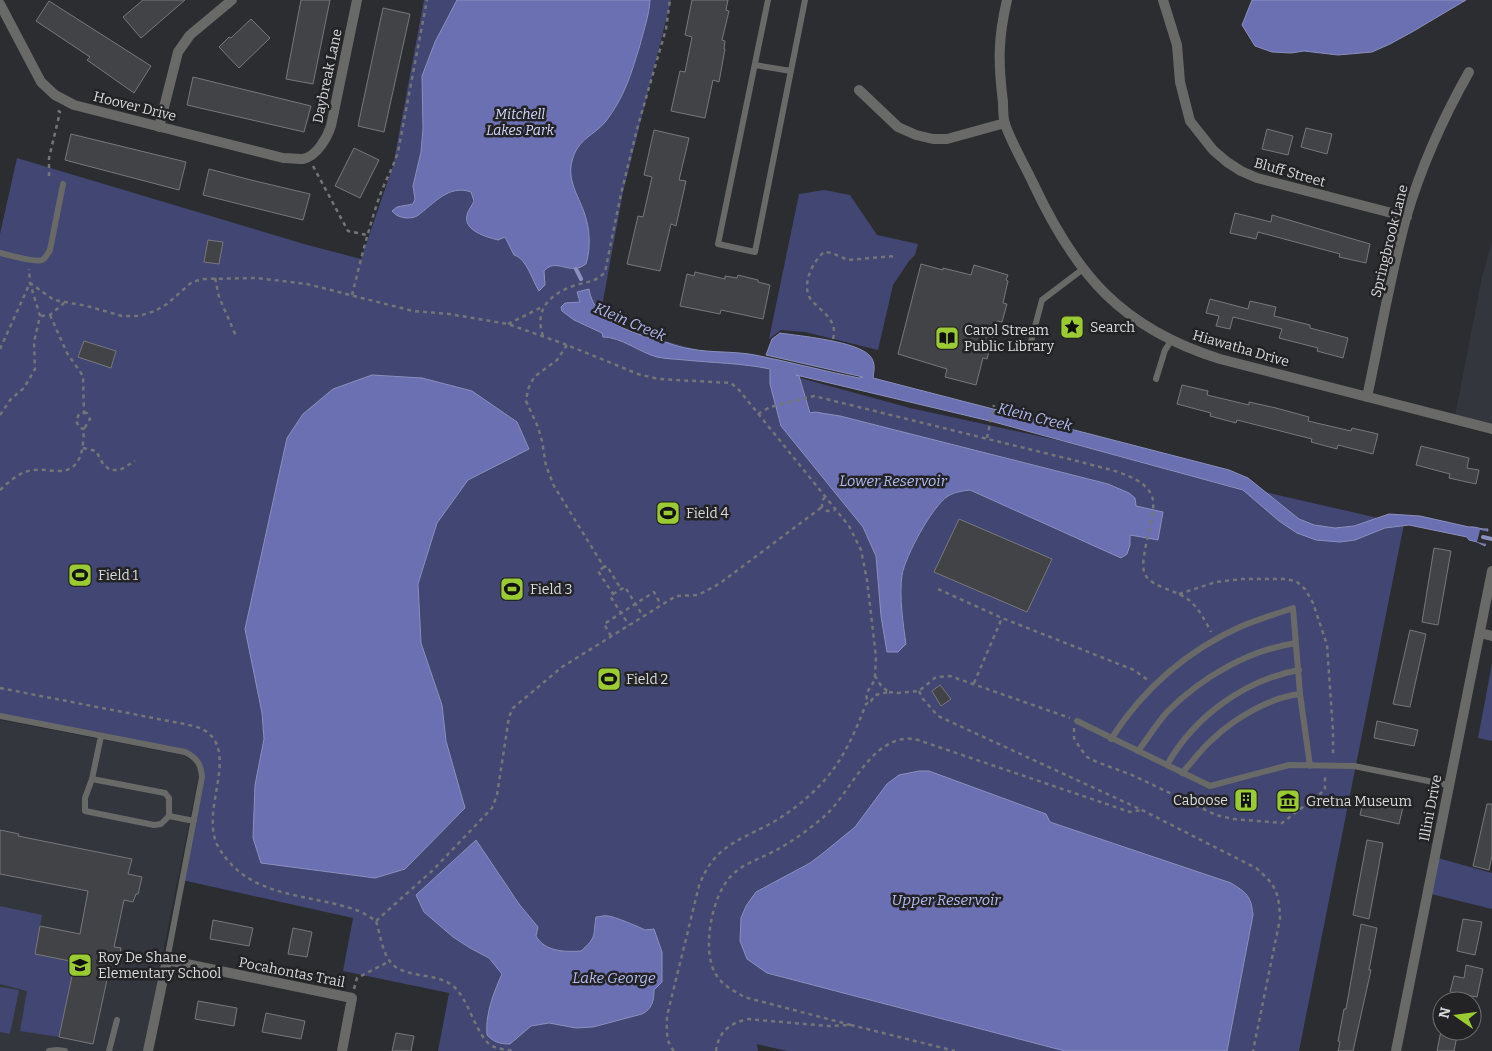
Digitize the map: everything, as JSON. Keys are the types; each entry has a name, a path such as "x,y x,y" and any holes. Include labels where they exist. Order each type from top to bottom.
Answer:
{"street":[{"path":"159,126 178,52 190,35 232,0"},
{"name":"Daybreak Lane","path":"309,156 327,136 331,126 357,0"},
{"name":"Hiawatha Drive","path":"1007,0 1001,26 999,50 999,77 1005,123 1047,214 1083,269 1114,303 1150,329 1192,350 1220,359 1492,429"},
{"name":"Bluff Street","path":"1163,0 1177,45 1180,82 1190,120 1213,150 1240,171 1257,178 1407,217"},
{"name":"Hoover Drive","path":"0,4 41,82 56,96 74,105 283,158 309,156"},
{"name":"Springbrook Lane","path":"1367,397 1407,217 1434,143 1449,108 1469,72"},
{"path":"860,90 898,127 916,135 933,139 947,139 1005,123"},
{"name":"Illini Drive","path":"1396,1051 1492,571"},
{"path":"1480,633 1492,636"},
{"path":"148,1051 167,960"},
{"name":"Pocahontas Trail","path":"167,960 352,998"},
{"path":"342,1051 352,998"}],"lane":[{"path":"768,0 718,244 756,252 805,0"},
{"path":"755,65 791,71"},
{"path":"0,253 42,260 50,250 63,184"},
{"path":"1029,349 1042,300 1083,269"},
{"path":"1156,379 1165,350 1171,341"},
{"path":"1111,739 1132,709 1154,685 1176,666 1216,640 1242,626 1293,608 1300,694 1310,766"},
{"path":"1138,751 1167,712 1206,680 1247,657 1267,649 1296,643"},
{"path":"1167,765 1176,748 1186,736 1222,704 1254,685 1285,673 1299,670"},
{"path":"1182,773 1214,738 1236,721 1274,700 1288,695 1300,694"},
{"path":"0,716 185,752 194,757 201,765 202,777 167,960"},
{"path":"1077,721 1210,786 1289,765 1354,766 1448,785"},
{"path":"92,779 165,793 168,798 169,816 161,824 154,826 85,811 85,798 92,779 100,736"},
{"path":"169,816 194,821"},
{"path":"109,1051 117,1020"},
{"path":"49,1051 65,1051"}],"path":[{"path":"352,295 379,197 398,152 427,0"},
{"path":"508,324 543,307 560,292 599,278 605,272 637,129 666,29 670,0"},
{"path":"49,176 50,158 60,112 53,107"},
{"path":"309,156 308,166 312,164 348,231 367,235"},
{"path":"834,339 835,332 831,319 808,295 808,278 811,268 819,256 824,252 832,252 848,260 896,256"},
{"path":"0,415 11,399 24,388 35,369 34,342 40,316 30,283 29,269 24,258"},
{"path":"30,283 54,300 87,306 122,316 139,316 155,311 192,282 215,278 282,280 307,284 413,311 449,314 508,324 567,345 638,374 658,379 731,383 739,390 849,526 861,550 876,657 876,676 866,694 867,699 871,701"},
{"path":"215,278 218,297 236,336"},
{"path":"0,349 30,283"},
{"path":"40,316 50,315 64,303"},
{"path":"543,307 539,319 543,336"},
{"path":"50,315 67,353 83,376 84,413"},
{"path":"567,345 557,360 534,377 528,389 526,401 538,427 546,466 554,486 604,567 607,566 621,589"},
{"path":"758,414 774,406 814,396 986,438 1126,475 1140,481 1146,487 1153,500 1143,564 1146,576 1151,582 1180,594 1193,603 1216,640"},
{"path":"986,438 994,405"},
{"path":"0,490 14,476 33,470 62,471 69,469 79,461 83,448 84,429 90,419 88,413 79,414 76,421 80,428 84,429"},
{"path":"83,448 96,451 103,464 110,470 120,470 135,461"},
{"path":"822,508 822,501 825,497"},
{"path":"822,508 827,511 835,510"},
{"path":"514,1051 496,1048 485,1041 470,1010 459,992 451,984 398,969 385,952 376,921 433,870 492,808 497,795 509,717 513,708 562,667 661,605 676,596 698,595 719,584 822,508"},
{"path":"604,567 598,571 613,594"},
{"path":"629,625 610,596 613,594 625,587 643,616"},
{"path":"938,589 1002,618 1134,670 1154,685"},
{"path":"611,636 604,624 654,592 661,605"},
{"path":"974,683 1002,618"},
{"path":"876,676 882,687 889,692"},
{"path":"668,1051 667,1016 696,895 704,871 727,846 768,825 792,809 827,778 841,759 853,737 866,704 875,695 889,692 919,691 936,677 950,676 1077,721"},
{"path":"919,691 938,716 1142,810 1256,868 1274,885 1279,903 1280,919 1253,1051"},
{"path":"955,1051 744,996 731,989 718,977 711,962 709,947 714,910 725,881 743,866 780,848 806,831 827,814 875,754 887,745 904,739 918,740 1130,812 1142,810"},
{"path":"352,998 357,978 390,961"},
{"path":"716,1051 721,1035 727,1028 734,1023 747,1019 828,1026 851,1025"},
{"path":"668,1042 674,1051"}],"shaded area":[{"path":"1492,241 1492,425 1455,416 1482,277"},
{"name":"Roy De Shane Elementary School","path":"0,720 183,755 197,764 199,774 143,1051 0,1051"}],"green space":[{"path":"424,0 671,0 623,192 599,323 910,408 1057,440 1200,477 1404,524 1299,1051 787,1051 757,1044 758,1051 438,1051 449,993 343,971 353,918 182,880 202,777 194,757 0,716 0,234 17,158 304,244 361,259 393,166"},
{"path":"824,190 850,195 877,235 918,244 915,255 893,285 878,350 805,332 781,330 769,339 799,194"},
{"path":"1492,664 1492,741 1478,738"},
{"path":"1434,857 1492,873 1492,909 1427,893"},
{"path":"0,906 42,915 35,954 75,962 59,1037 20,1031 27,991 0,984"},
{"path":"0,987 19,990 10,1034 0,1032"}],"water":[{"name":"Mitchell Lakes Park","path":"457,0 650,0 640,45 623,94 606,121 578,147 572,161 572,181 589,231 589,251 586,264 579,268 552,266 548,268 544,271 545,285 539,291 526,265 519,257 514,255 505,237 498,240 488,237 472,229 469,225 467,215 474,201 471,192 463,190 448,193 414,217 400,217 392,211 397,207 413,204 415,199 413,186 421,152 423,128 422,76 435,42"},
{"path":"1252,0 1466,0 1412,32 1372,52 1338,55 1304,51 1291,53 1272,52 1255,46 1242,25"},
{"name":"Lower Reservoir","path":"589,289 599,311 618,326 688,349 755,355 859,378 863,377 766,355 772,339 780,333 841,343 863,351 870,356 874,364 873,378 1229,470 1248,478 1299,519 1314,525 1335,528 1354,526 1389,514 1420,516 1469,527 1488,529 1485,546 1469,540 1467,537 1409,525 1385,528 1355,540 1340,542 1316,540 1297,533 1279,521 1243,490 994,422 796,375 799,376 810,413 840,416 1108,484 1129,493 1135,498 1136,506 1163,512 1158,540 1130,535 1130,545 1127,554 1121,558 970,490 948,496 934,510 908,556 902,575 901,591 906,644 898,652 887,652 881,616 876,556 863,527 781,426 770,384 770,369 738,364 660,358 616,339 603,337 602,333 574,320 562,311 561,307 565,303 580,302 577,292"},
{"path":"372,375 422,378 472,391 517,422 529,449 468,480 437,523 418,584 421,643 442,705 446,741 465,808 405,869 375,878 261,863 253,838 255,785 264,739 262,713 245,629 287,438 303,414 333,389"},
{"name":"Upper Reservoir","path":"929,771 1046,814 1050,822 1231,883 1244,893 1251,903 1253,915 1227,1051 1065,1051 767,973 747,959 740,941 741,918 746,906 756,892 810,863 855,827 887,784 899,775"},
{"name":"Lake George","path":"476,840 519,904 538,927 536,936 550,948 562,951 581,951 592,939 596,917 611,917 645,930 654,929 662,952 662,982 654,990 653,1001 648,1010 642,1014 593,1027 576,1028 549,1023 531,1026 510,1044 497,1042 487,1035 489,1011 502,974 489,958 453,937 424,912 416,895"}],"pier":[{"path":"1480,530 1490,532 1487,544 1477,542"}],"building":[{"path":"143,0 185,0 141,38 123,17"},
{"path":"301,0 330,0 313,84 286,79"},
{"path":"692,0 728,0 726,10 729,11 722,40 725,41 725,49 719,82 713,80 705,118 671,111 680,71 685,72 692,37 685,35"},
{"path":"49,1 151,66 134,93 87,60 90,57 36,21"},
{"path":"383,8 410,14 384,132 358,126"},
{"path":"251,19 270,38 239,68 219,47"},
{"path":"193,77 311,106 304,132 187,105"},
{"path":"1306,128 1332,134 1327,154 1301,147"},
{"path":"1267,129 1293,136 1288,155 1262,149"},
{"path":"654,130 689,138 679,180 686,181 676,226 671,224 660,271 627,264 638,216 643,217 652,177 644,175"},
{"path":"71,134 186,162 179,190 65,160"},
{"path":"354,148 379,160 360,198 335,186"},
{"path":"209,169 310,194 303,220 203,195"},
{"path":"1235,213 1271,222 1272,215 1370,244 1366,263 1339,257 1340,254 1258,232 1256,239 1230,233"},
{"path":"208,240 223,242 219,264 204,262"},
{"name":"Carol Stream Public Library","path":"921,264 971,275 974,265 1008,275 1003,303 1007,304 1002,322 997,321 987,359 983,358 976,385 945,377 947,369 898,354"},
{"path":"695,272 725,279 725,276 737,278 738,275 770,285 763,319 721,310 720,314 680,306 687,274 694,276"},
{"path":"1210,299 1248,309 1250,301 1276,307 1274,316 1310,325 1310,328 1348,338 1343,358 1317,351 1318,348 1279,338 1282,329 1233,317 1230,329 1216,326 1219,316 1206,313"},
{"path":"84,341 116,351 111,368 78,357"},
{"path":"1182,385 1208,391 1207,395 1249,405 1249,402 1309,417 1308,421 1351,431 1352,428 1378,434 1373,454 1338,445 1337,449 1311,442 1312,439 1237,420 1236,423 1210,416 1211,413 1177,404"},
{"path":"1421,446 1469,458 1467,468 1479,470 1476,484 1449,478 1450,474 1416,465"},
{"path":"959,519 1052,559 1027,612 934,572"},
{"path":"1434,548 1451,551 1438,625 1422,622"},
{"path":"1410,630 1426,634 1410,707 1393,704"},
{"path":"940,685 951,699 941,706 932,691"},
{"path":"1377,721 1418,730 1414,746 1374,738"},
{"name":"Gretna Museum","path":"1294,794 1296,805 1281,808 1279,797"},
{"path":"1364,798 1403,807 1399,824 1360,815"},
{"path":"1487,804 1492,804 1492,856 1489,870 1473,866"},
{"name":"Roy De Shane Elementary School","path":"0,830 19,834 18,836 132,859 128,874 142,877 138,894 136,894 133,902 124,900 114,947 121,948 119,958 112,957 93,1044 59,1037 75,962 35,954 40,926 80,934 88,891 0,874"},
{"path":"1367,840 1383,843 1369,919 1353,915"},
{"path":"1463,919 1482,922 1475,955 1457,951"},
{"path":"213,920 253,928 249,946 210,939"},
{"path":"1361,924 1377,928 1369,970 1371,970 1353,1051 1338,1051 1340,1042 1338,1041 1344,1009 1346,1009"},
{"path":"293,928 312,932 307,957 288,954"},
{"path":"1466,965 1483,969 1478,991 1450,991 1454,976 1464,978"},
{"path":"198,1001 237,1008 234,1026 195,1019"},
{"path":"266,1013 305,1021 301,1039 262,1032"},
{"path":"396,1033 414,1036 411,1051 392,1051"},
{"path":"1439,1041 1456,1041 1454,1051 1437,1051"}],"waterway":[{"path":"576,269 581,279"},
{"name":"Klein Creek","path":"1483,537 1492,539"}],"place":[{"name":"Search","path":"1072,327"},
{"name":"Carol Stream Public Library","path":"947,338"},
{"name":"Field 4","path":"668,513"},
{"name":"Field 1","path":"80,575"},
{"name":"Field 3","path":"512,589"},
{"name":"Field 2","path":"609,679"},
{"name":"Caboose","path":"1246,800"},
{"name":"Gretna Museum","path":"1288,801"},
{"name":"Roy De Shane Elementary School","path":"80,965"}]}
